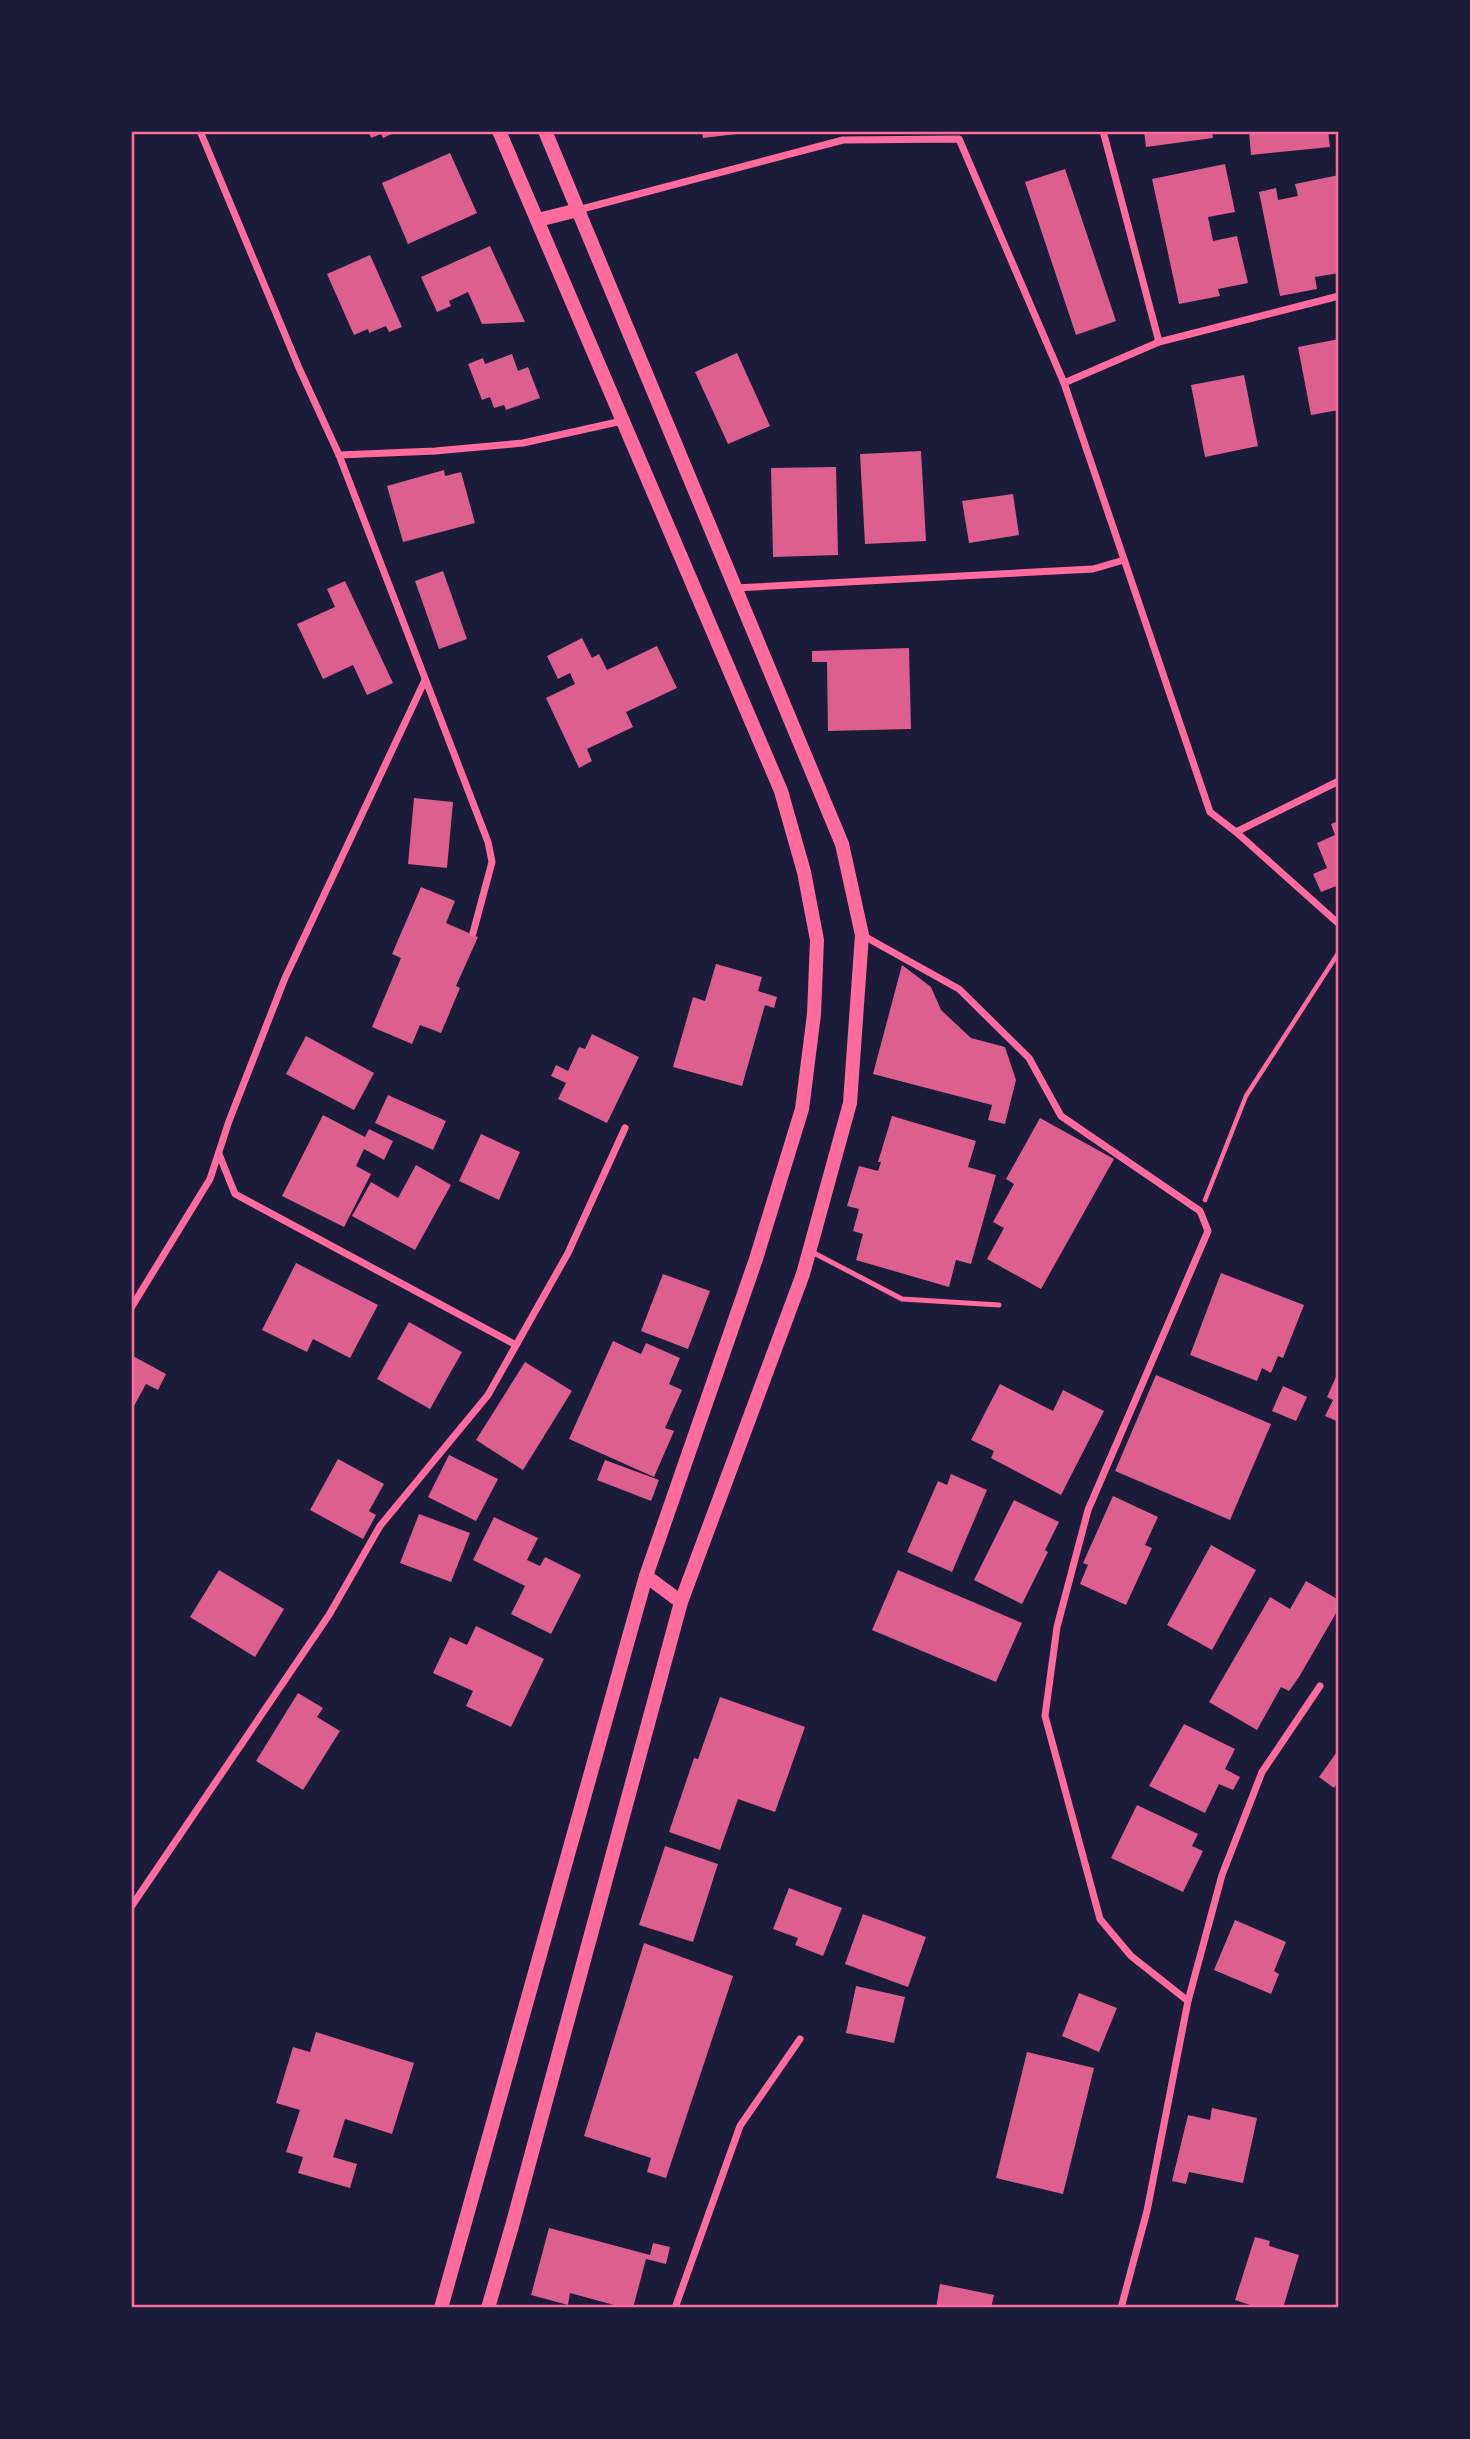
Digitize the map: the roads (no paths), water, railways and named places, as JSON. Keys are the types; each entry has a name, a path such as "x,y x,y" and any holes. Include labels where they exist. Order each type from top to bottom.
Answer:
{"main road":[{"path":"441,2308 646,1576 756,1259 802,1109 814,1014 817,940 804,872 781,791 499,131"},
{"path":"488,2308 681,1602 803,1274 849,1103 862,935 842,844 545,131"},
{"path":"538,220 578,210"},
{"path":"646,1576 681,1602"}],"street":[{"path":"200,131 299,369 339,455 488,842 492,862 473,933"},
{"path":"1103,131 1158,342"},
{"path":"578,210 843,140 958,135 1064,383 1210,812 1237,832 1339,924"},
{"path":"1064,383 1158,342 1339,296"},
{"path":"339,455 435,451 523,443 623,421"},
{"path":"734,588 1093,569 1124,560"},
{"path":"131,1308 210,1179 285,978 425,680"},
{"path":"1237,832 1339,781"},
{"path":"862,935 959,989 1029,1058 1061,1116 1200,1211 1208,1231 1088,1510 1057,1627 1045,1716 1100,1919 1131,1956 1188,2001"},
{"path":"131,1907 329,1615 380,1526 488,1395 568,1253 625,1128"},
{"path":"219,1153 236,1194 516,1345"},
{"path":"1121,2308 1147,2211 1188,2001 1222,1875 1262,1772 1320,1686"},
{"path":"675,2308 740,2126 800,2039"}],"lane":[{"path":"809,1251 902,1299 999,1305"}]}
